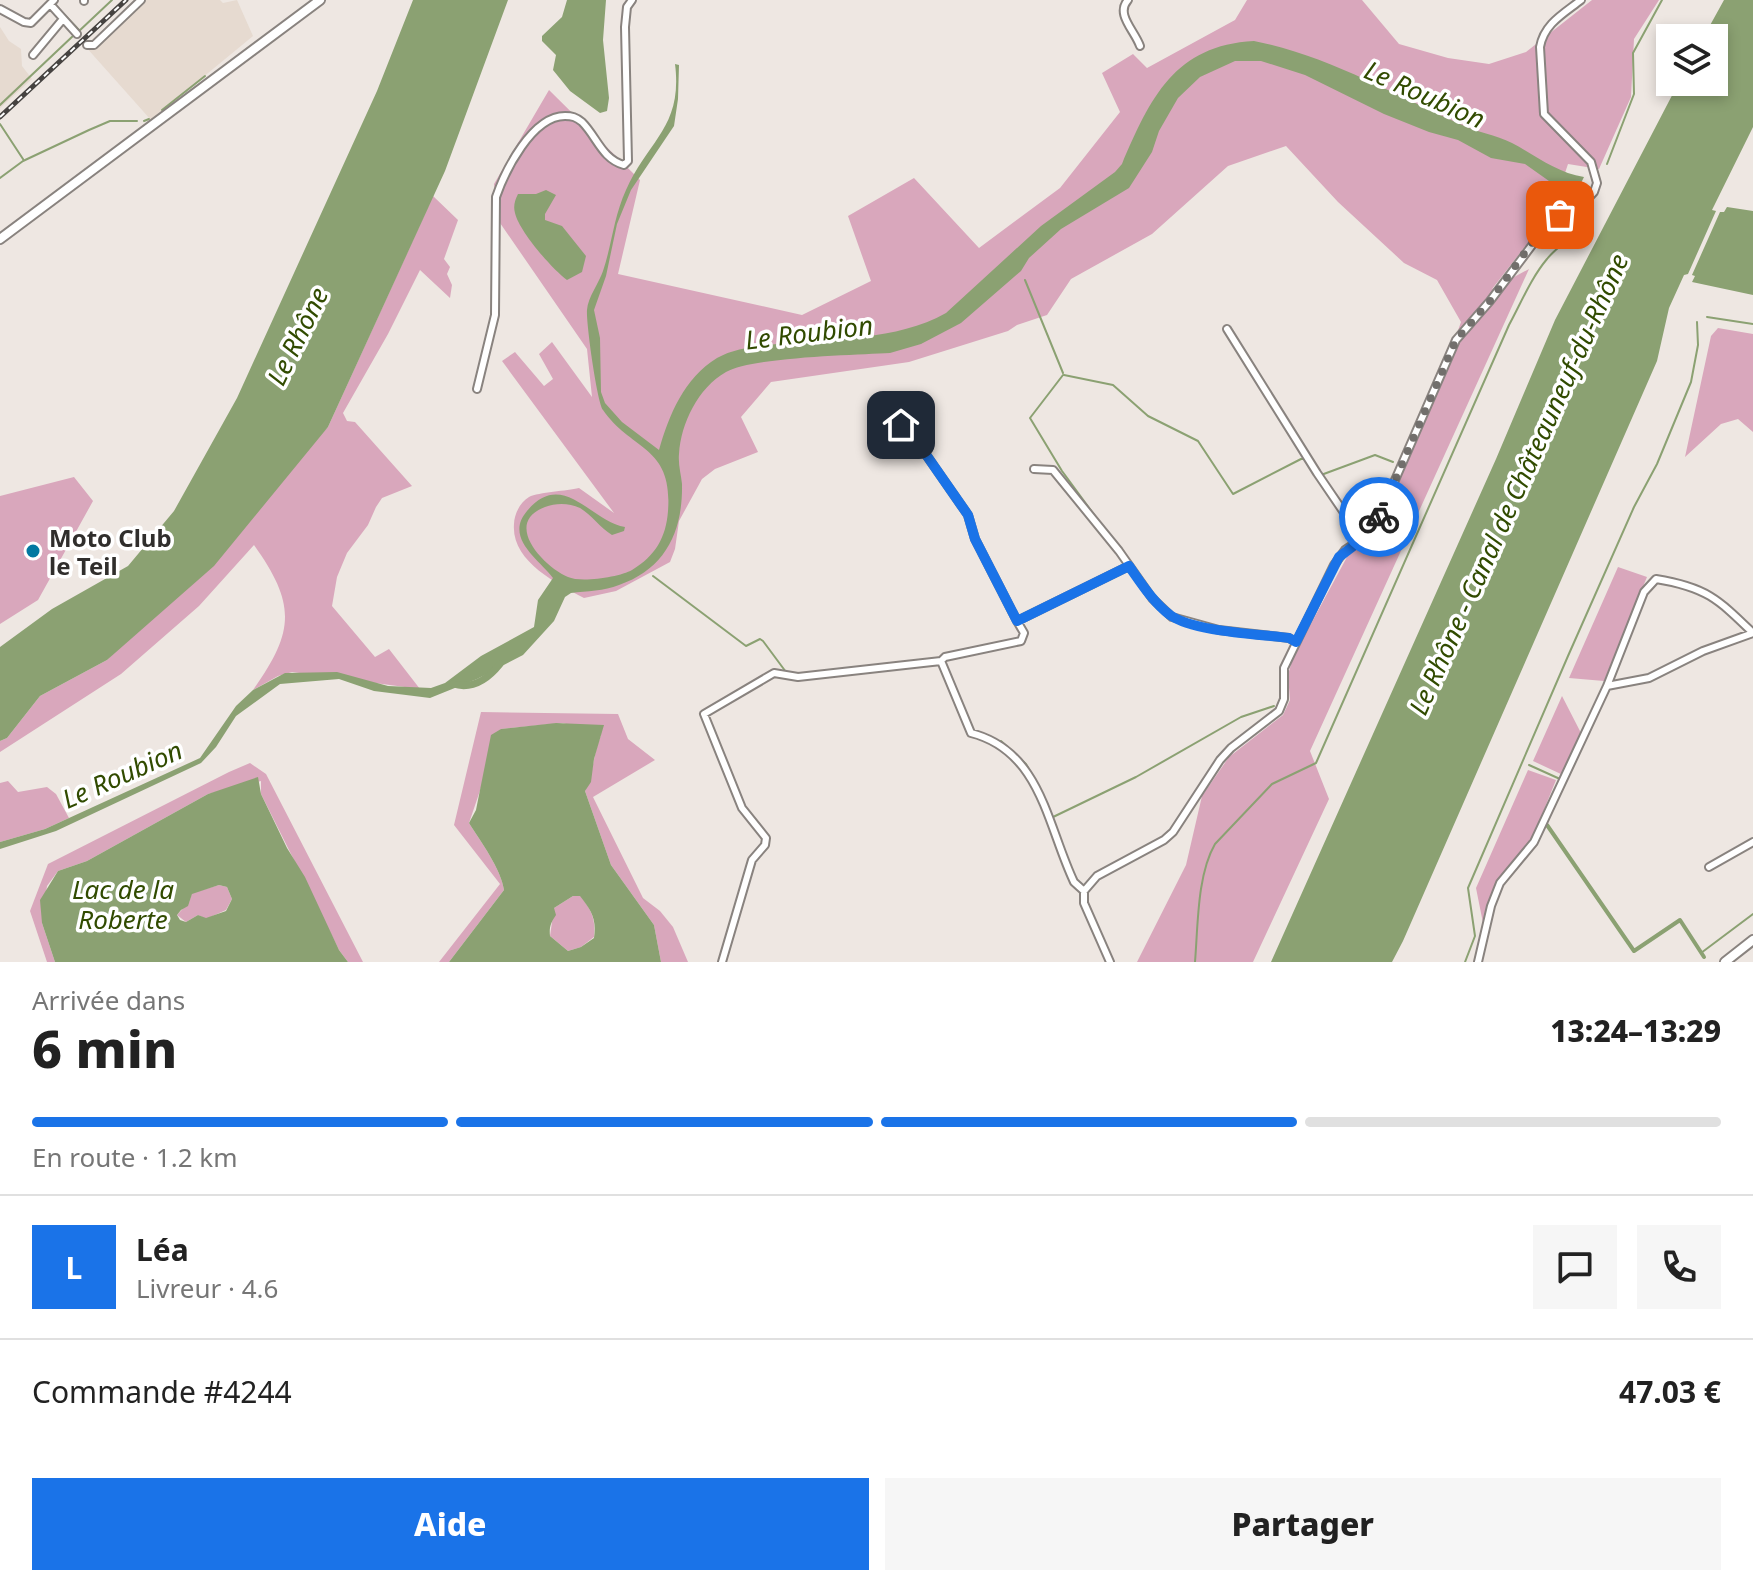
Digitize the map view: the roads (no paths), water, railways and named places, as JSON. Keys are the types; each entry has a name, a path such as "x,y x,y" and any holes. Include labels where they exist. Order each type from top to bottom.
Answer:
{"main road":[{"path":"0,239 320,0"},
{"path":"1725,962 1753,940"}],"street":[{"path":"87,45 94,45 141,0"},
{"path":"477,389 495,315 496,197 502,179 520,151 536,128 558,116 575,117 605,154 624,165 628,161 625,27 627,7 632,0"},
{"path":"1128,0 1123,4 1122,12 1140,46"},
{"path":"1110,962 1084,903 1084,891 1097,876 1164,840 1173,832 1220,760 1279,711 1284,699 1284,668 1296,642 1339,557 1375,526 1462,330 1490,301 1551,220 1579,208 1594,192 1597,183 1591,162 1544,114 1542,37 1549,25 1581,0"},
{"path":"0,9 31,23 52,2 77,34"},
{"path":"33,55 63,19"},
{"path":"1227,329 1362,539"},
{"path":"722,962 752,860 767,842 764,833 742,808 704,714 774,673 798,677 942,660 1021,641 1025,637 975,539 968,515 911,433 901,425 890,427 883,414"},
{"path":"1034,469 1053,470 1070,488 1152,598 1172,617 1219,630 1289,638 1296,642"},
{"path":"1017,621 1129,566"},
{"path":"1478,962 1491,906 1500,883 1534,842 1607,686 1644,592 1656,579 1699,589 1727,608 1753,633 1703,651 1649,678 1607,686"},
{"path":"942,660 971,733 1003,747 1028,772 1074,882 1084,891"},
{"path":"1709,867 1753,842"}],"water":[{"name":"Le Rhône","path":"413,0 508,0 445,171 328,427 214,566 107,660 40,696 7,738 0,741 0,647 52,609 128,566 174,511 237,398 377,91"},
{"path":"567,0 606,0 603,40 609,98 607,111 600,113 570,91 553,70 556,55 542,41 542,36 562,17"},
{"name":"Le Rhône - Canal de Châteauneuf-du-Rhône","path":"1724,0 1753,0 1753,127 1712,210 1716,211 1688,274 1684,275 1669,308 1657,361 1403,941 1392,962 1271,962 1555,320 1672,96 1728,96 1728,24 1711,24"},
{"path":"1254,41 1281,47 1359,76 1466,127 1512,143 1555,168 1584,177 1577,191 1549,181 1525,164 1491,158 1458,140 1384,114 1305,75 1261,61 1235,61 1200,77 1178,98 1159,131 1152,152 1129,188 1061,229 1029,258 1021,271 961,323 921,344 890,353 758,363 739,367 716,379 699,397 683,430 679,458 682,484 679,518 675,533 659,559 635,578 613,587 571,593 565,597 554,621 523,655 477,679 430,698 374,691 339,679 280,684 236,716 216,747 201,763 56,831 0,849 0,842 45,829 200,758 236,706 253,690 285,673 337,672 388,686 431,688 445,683 481,656 534,627 538,600 553,578 526,548 519,530 527,511 540,499 553,495 565,496 625,527 624,531 612,535 584,511 567,504 545,507 533,514 527,523 531,544 558,572 574,579 619,575 647,559 662,538 667,521 668,489 657,461 603,410 592,362 587,310 603,271 626,190 669,118 676,85 675,64 679,65 674,126 631,190 617,224 606,276 594,310 600,338 601,392 605,403 622,422 659,450 679,398 695,376 717,358 762,346 885,334 946,313 1041,226 1115,172 1122,164 1155,97 1185,64 1227,45"},
{"path":"546,190 556,195 545,214 545,220 562,226 586,256 582,272 567,280 537,249 515,213 518,194 536,194"},
{"path":"1727,207 1753,211 1753,295 1692,282 1695,276 1692,275 1720,212"},
{"path":"556,723 604,725 591,782 585,791 611,865 654,925 661,962 449,962 504,890 495,865 469,823 476,810 491,735 501,729","holes":["573,896 580,896 592,915 594,938 568,951 550,936 556,915 554,908"]},
{"name":"Lac de la Roberte","path":"258,777 261,794 287,848 348,962 55,962 42,923 40,900 58,871 87,861 208,794","holes":["219,885 227,887 232,899 226,911 206,918 198,915 186,922 180,920 177,915 188,906 192,894"]}],"waterway":[{"path":"78,32 112,0"},
{"path":"1607,164 1634,94 1633,53 1662,0"},
{"path":"55,5 79,30"},
{"path":"0,105 74,35"},
{"path":"162,110 205,76"},
{"path":"144,121 149,119"},
{"path":"0,178 23,161 110,121 137,121"},
{"path":"0,124 23,159"},
{"name":"Le Roubion","path":"1573,183 1589,190"},
{"path":"1195,962 1202,885 1215,844 1272,784 1316,763 1509,325 1541,266 1580,222"},
{"path":"1025,280 1063,373"},
{"path":"1707,317 1753,324"},
{"path":"1465,962 1475,936 1468,888 1691,382 1698,345 1697,322"},
{"path":"1063,375 1030,418 1062,471 1106,531"},
{"path":"1064,375 1113,385 1148,416 1198,441 1233,494 1301,459 1305,459 1309,466"},
{"path":"1321,475 1375,455 1393,462"},
{"path":"653,576 746,646 760,639 763,641 786,672"},
{"path":"1144,581 1156,598"},
{"path":"1215,626 1244,630"},
{"name":"Le Roubion","path":"453,684 467,686 480,682 500,664"},
{"path":"1051,818 1136,777 1241,717 1274,706"},
{"path":"1001,741 1026,764 1042,793"},
{"path":"1529,765 1560,779"},
{"path":"1547,825 1634,951 1680,920 1704,957"},
{"path":"1701,953 1753,914"}],"railway":[{"path":"0,117 126,0"}],"place":[{"name":"Moto Club le Teil","path":"33,551"}]}
